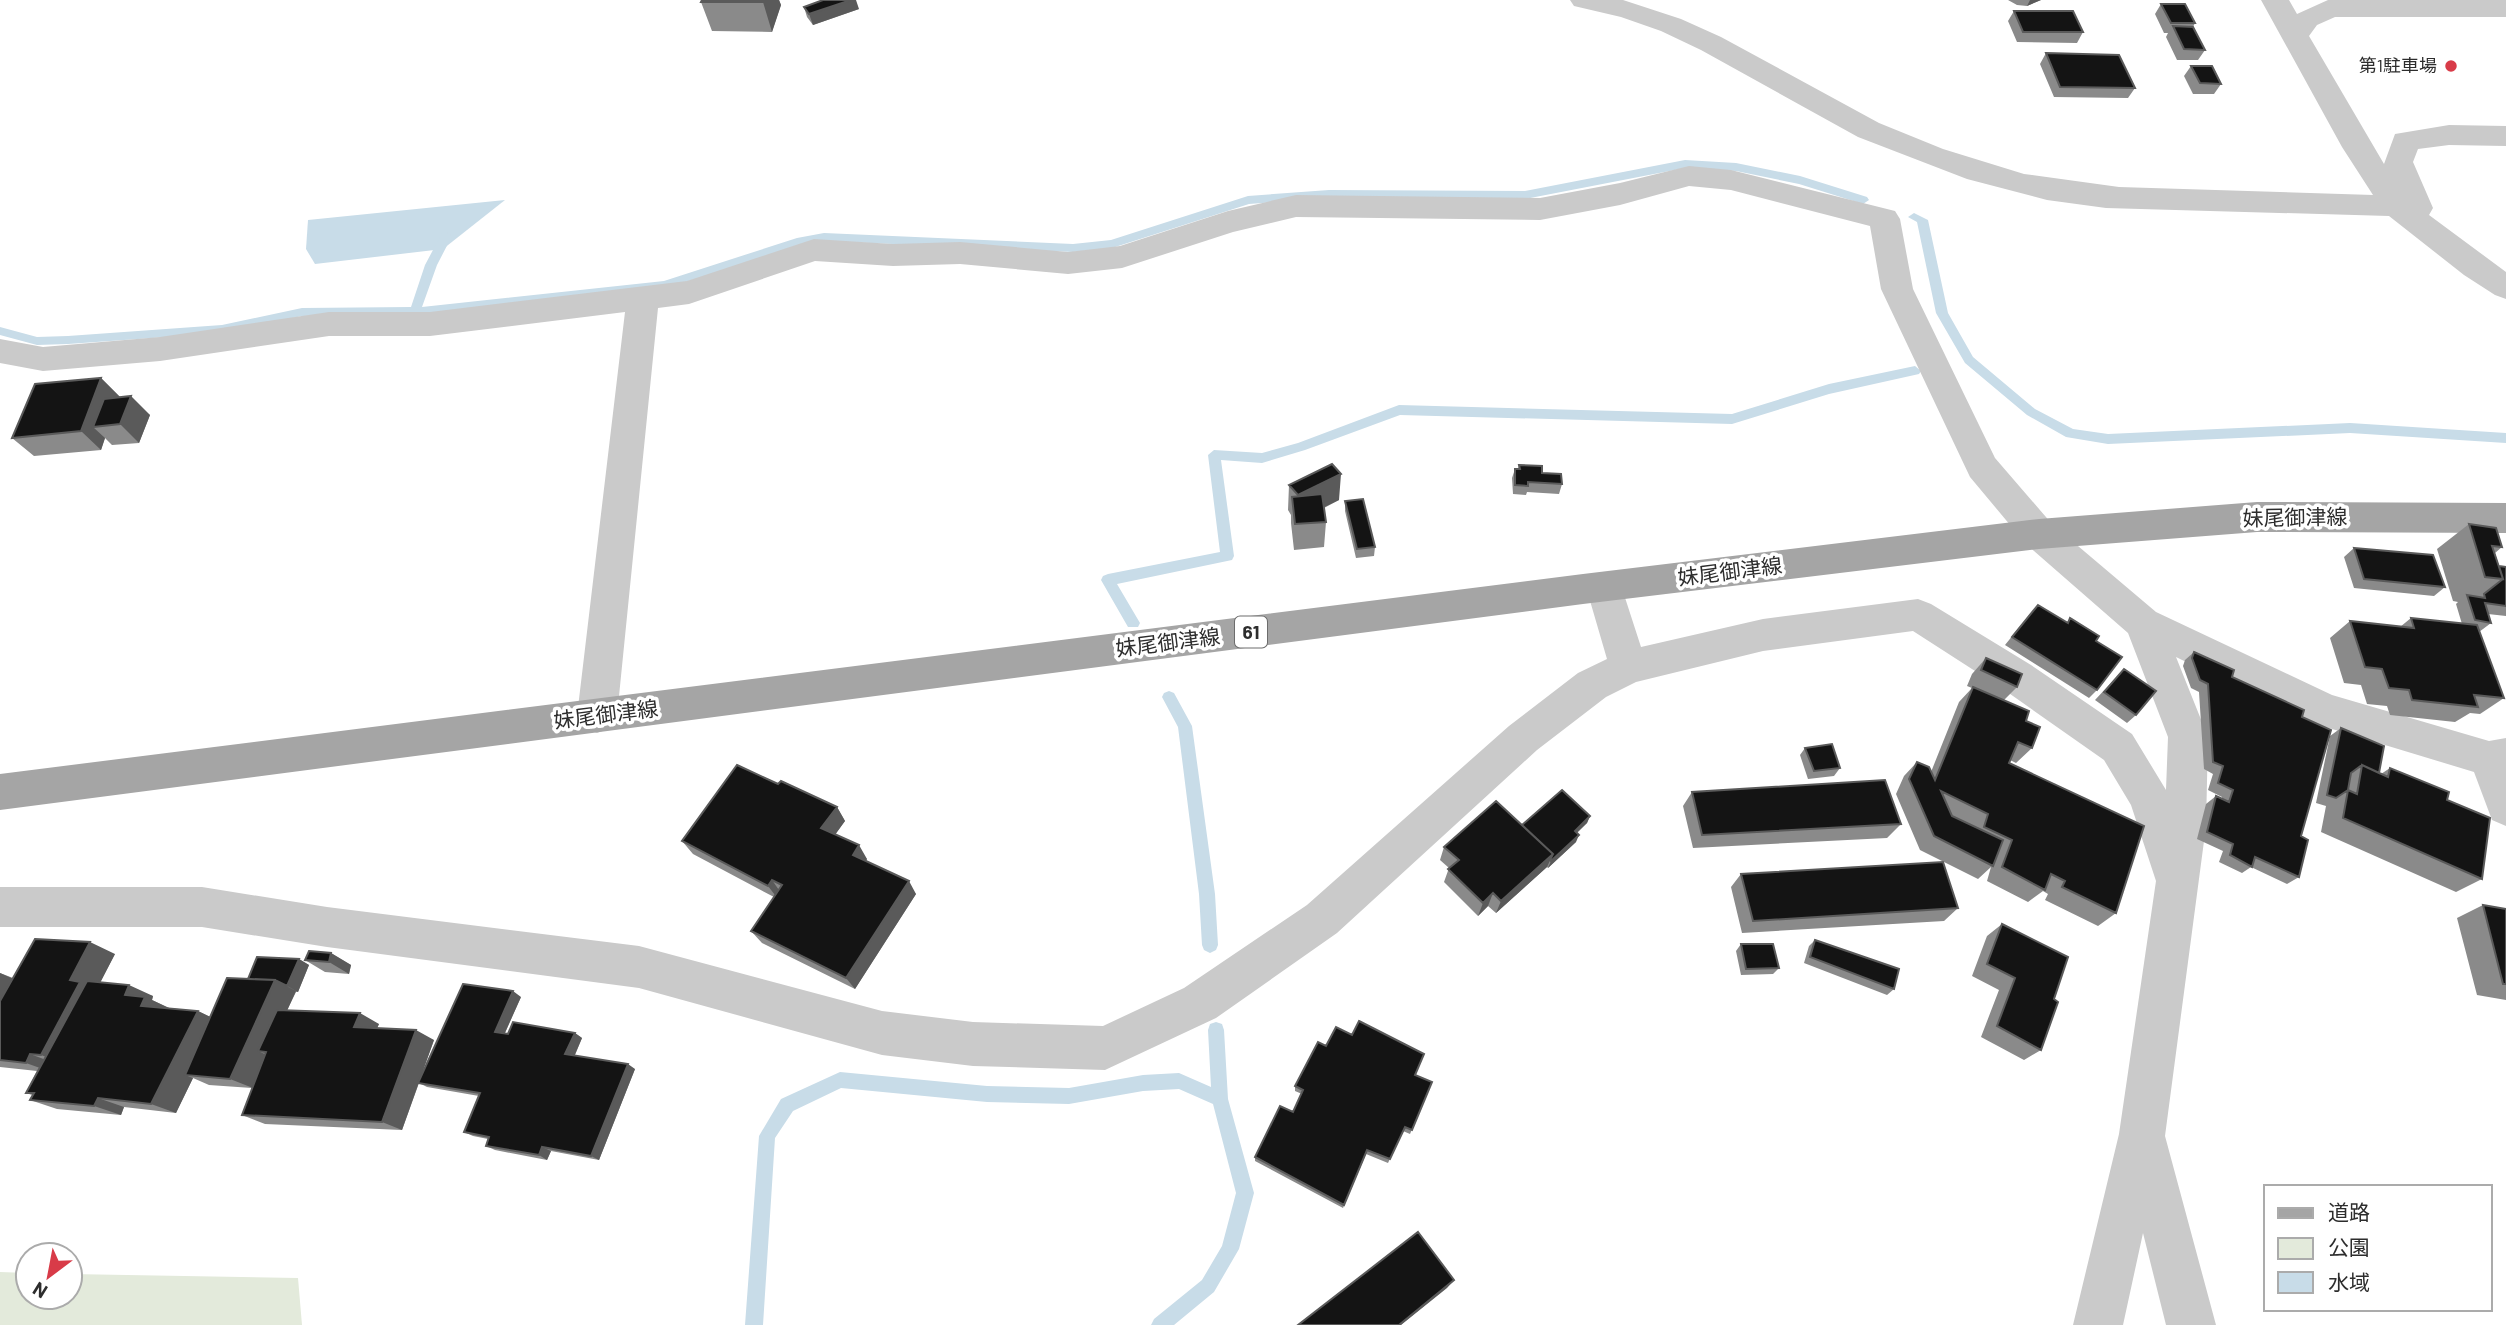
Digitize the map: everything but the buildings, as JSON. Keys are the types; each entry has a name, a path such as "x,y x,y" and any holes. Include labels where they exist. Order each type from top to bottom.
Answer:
{"main road":[{"name":"妹尾御津線","path":"0,792 2039,534 2257,517 2506,518"}],"street":[{"path":"1584,0 1638,12 1689,31 1857,124 1907,148 2025,185 2094,196 2396,206"},
{"path":"2275,0 2357,147 2396,206 2475,267 2506,287"},
{"path":"2295,36 2307,19 2330,8 2506,8"},
{"path":"2433,234 2406,187 2398,162 2406,141 2449,135 2506,136"},
{"path":"0,351 43,359 147,350 329,324 430,324 689,292 814,250 893,255 960,253 1068,262 1122,257 1228,222 1296,206 1540,209 1620,194 1689,176 1731,180 1884,219 1897,289 1982,467 2039,534 2143,623 2323,710 2497,758 2506,807"},
{"path":"597,716 643,297"},
{"path":"1605,587 1628,667"},
{"path":"0,907 202,907 327,927 639,967 882,1033 973,1044 1105,1048 1200,1003 1322,919 1523,738 1592,685 1628,667 1763,635 1918,615 2017,677 2118,747 2149,798 2176,883"},
{"path":"2098,1325 2141,1134 2185,826 2188,737 2143,623"},
{"path":"2141,1134 2191,1325"}],"green space":[{"path":"0,1272 14,1272 14,1311 84,1311 84,1274 298,1278 302,1325 0,1325"}],"water":[{"path":"505,200 443,249 315,264 306,249 308,220"}],"waterway":[{"path":"0,331 37,341 68,340 222,329 302,312 428,311 664,285 801,241 824,237 1073,248 1112,244 1248,200 1329,194 1525,195 1685,164 1736,167 1800,180 1863,200"},
{"path":"1914,217 1922,220 1942,313 1969,360 2031,412 2070,434 2108,439 2350,428 2506,438"},
{"path":"415,311 431,265 446,236"},
{"path":"1133,623 1108,580 1227,556 1214,455 1262,458 1301,447 1399,410 1732,419 1829,389 1915,371"},
{"path":"1169,697 1185,726 1207,894 1210,945"},
{"path":"1216,1030 1220,1099"},
{"path":"754,1325 767,1136 787,1105 840,1080 987,1094 1069,1096 1143,1083 1179,1081 1220,1099"},
{"path":"1160,1325 1208,1286 1230,1249 1245,1193 1220,1099"}],"place":[{"name":"第1駐車場","path":"2451,66"}]}
